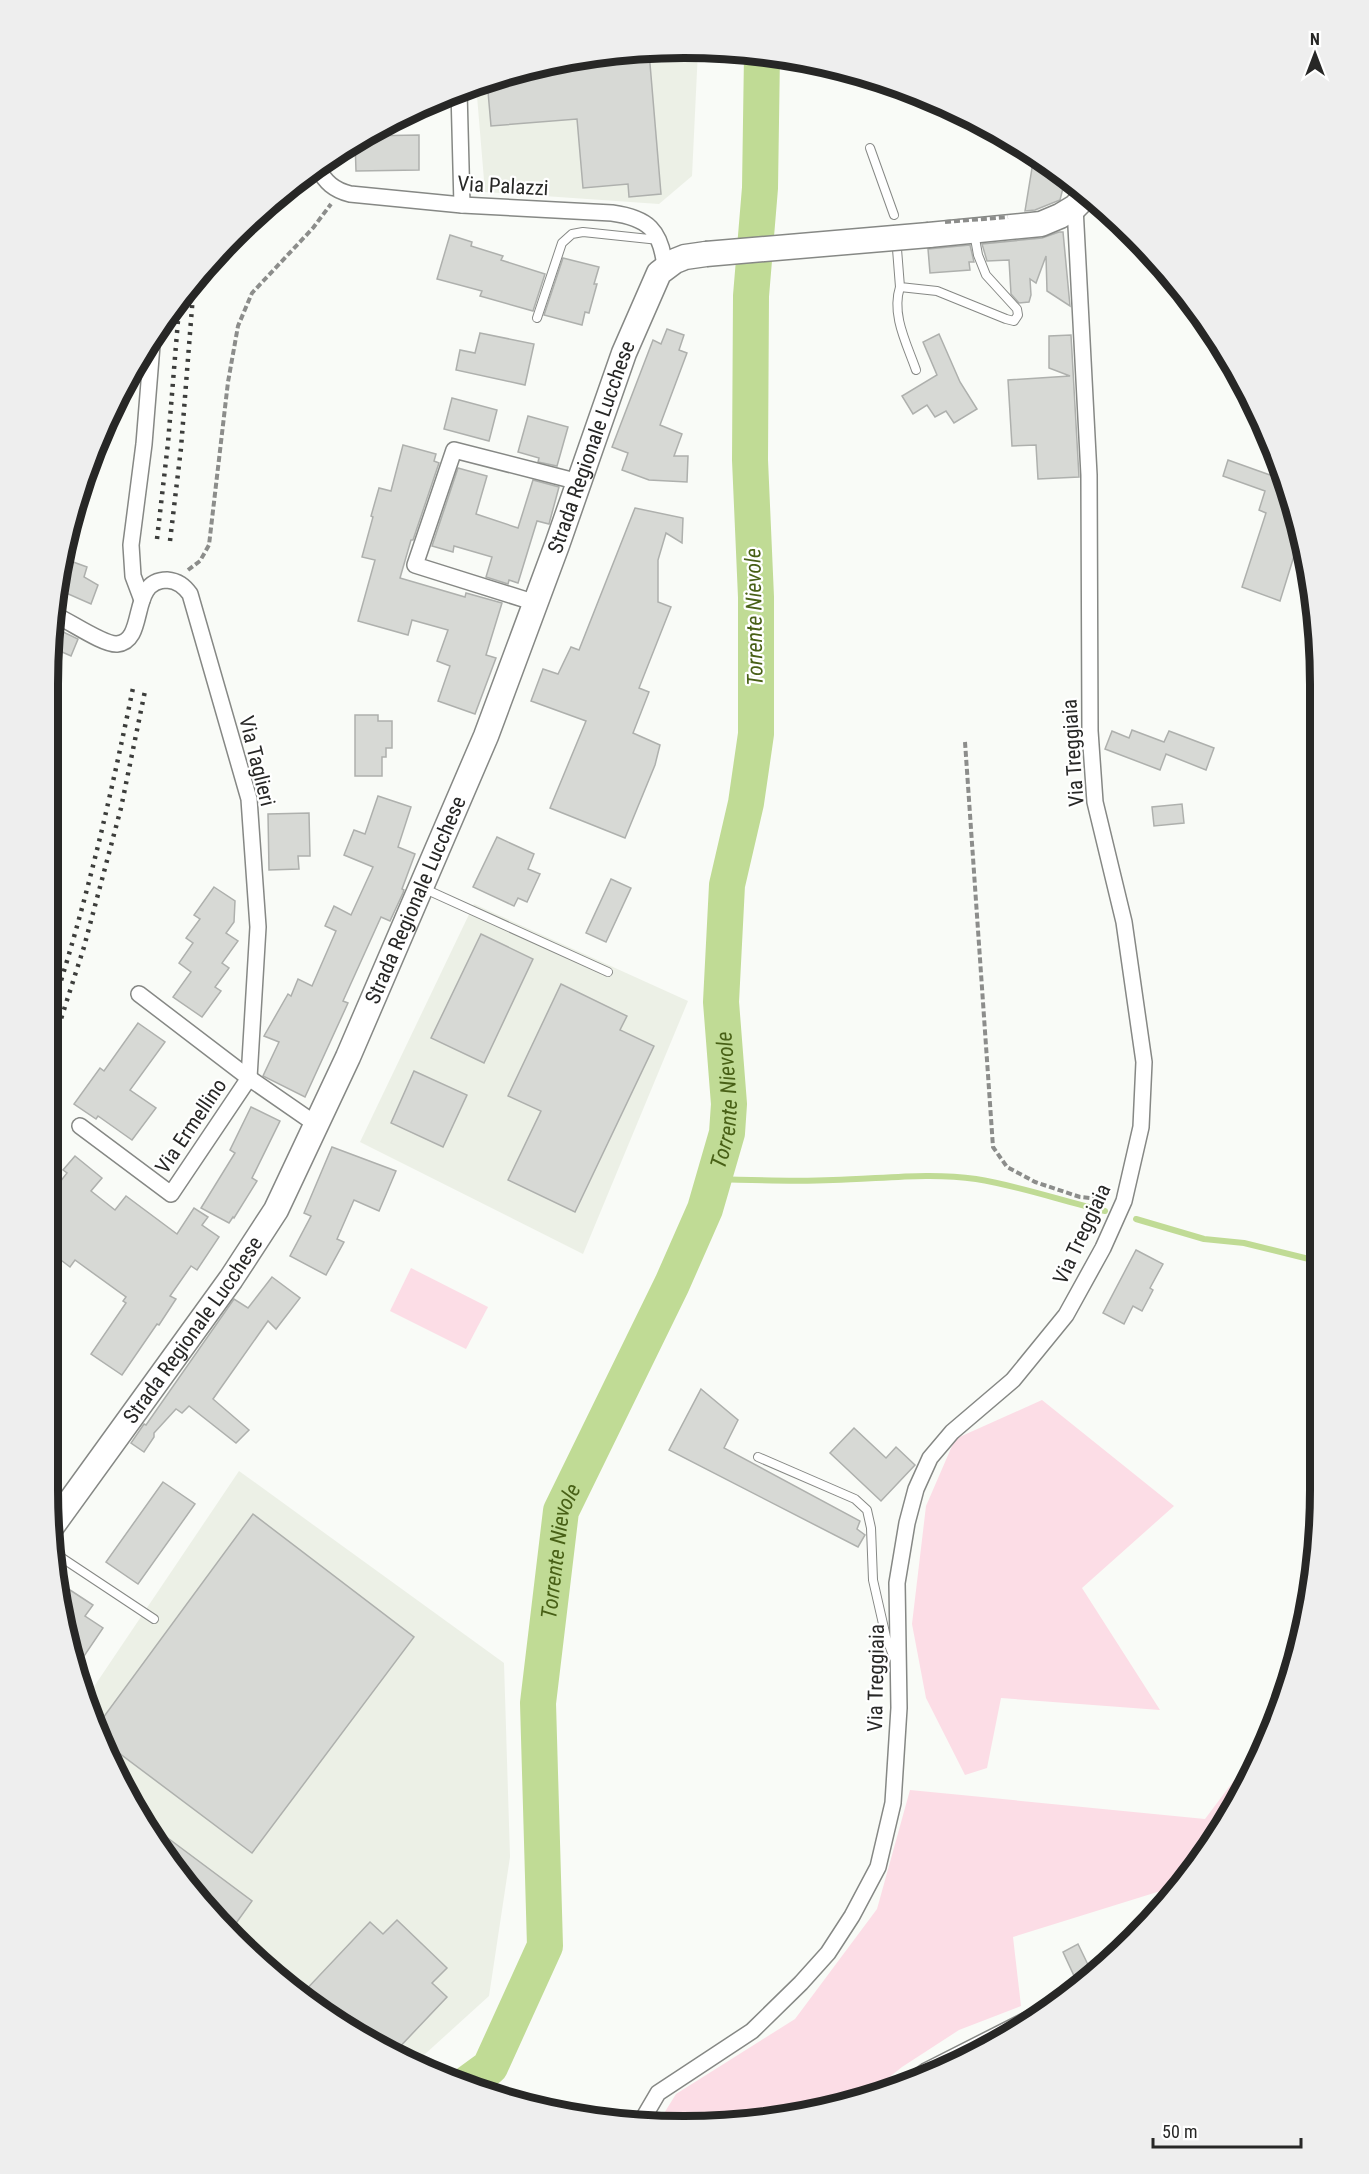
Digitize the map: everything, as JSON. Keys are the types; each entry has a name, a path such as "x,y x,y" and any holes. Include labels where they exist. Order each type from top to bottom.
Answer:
{"main road":[{"path":"665,267 685,257 706,254 1041,224 1054,220 1081,200"},
{"name":"Strada Regionale Lucchese","path":"59,1518 255,1245 276,1210 317,1125 486,736 536,603 624,353 659,273 665,267"}],"street":[{"path":"459,101 462,206"},
{"name":"Via Palazzi","path":"322,175 332,187 350,194 462,206 624,215 642,221 654,230 659,240"},
{"name":"Via Treggiaia","path":"646,2114 658,2093 752,2031 801,1983 828,1953 852,1916 878,1867 893,1803 899,1708 897,1583 916,1489 930,1458 952,1432 1013,1380 1066,1315 1124,1201 1141,1127 1144,1062 1124,922 1095,802 1090,731 1089,475 1081,201"},
{"path":"659,240 665,267"},
{"path":"142,600 133,576 131,545 144,444 151,357"},
{"path":"536,603 415,565 454,450 579,482"},
{"path":"62,619 106,642 117,644 128,640 132,633 146,589 154,582 171,580 179,583"},
{"name":"Via Taglieri","path":"179,583 195,603 249,799 258,927 249,1078"},
{"name":"Via Ermellino","path":"139,994 249,1078 317,1125"},
{"name":"Via Ermellino","path":"80,1126 171,1194 249,1078"}],"lane":[{"path":"870,148 894,215"},
{"path":"900,287 937,291 1014,321 1018,315 1017,309 986,275 981,265 974,231"},
{"path":"537,318 565,238 584,232 659,240"},
{"path":"897,249 900,287 896,299 899,321 916,370"},
{"path":"421,887 608,972"},
{"path":"758,1457 855,1499 867,1510 871,1528 873,1580 886,1637 899,1673"},
{"path":"63,1558 154,1618"}],"path":[{"path":"179,583 189,568 200,561 209,545 228,382 238,326 252,293 313,228 332,203 350,194"},
{"path":"965,742 993,1147 1007,1167 1035,1182 1080,1197 1124,1201"}],"shaded area":[{"path":"698,59 692,176 659,204 485,192 477,94 522,80 603,64"},
{"path":"474,904 688,1001 583,1254 360,1142"},
{"path":"411,1268 488,1307 466,1349 390,1311"},
{"path":"1042,1400 1174,1506 1082,1588 1160,1710 1001,1698 987,1768 965,1775 926,1698 912,1624 926,1506 955,1439"},
{"path":"239,1471 504,1663 510,1857 489,1996 422,2057 371,2032 303,1986 242,1932 188,1871 142,1802 106,1729 92,1690"},
{"path":"1244,1771 1205,1837 1166,1889 1013,1937 1021,2006 959,2030 881,2083 847,2094 766,2110 684,2116 663,2115 676,2094 795,2019 877,1909 910,1790 1205,1819"}],"building":[{"path":"650,60 661,194 629,197 628,184 583,188 577,119 491,126 488,90 562,71"},
{"path":"419,135 419,170 356,171 355,152 384,136"},
{"path":"1033,164 1063,186 1060,200 1035,210 1025,211"},
{"path":"1063,232 1070,306 1047,291 1046,256 1036,283 1030,279 1029,302 1019,303 1011,294 1009,260 987,261 982,244 1042,238"},
{"path":"450,235 472,242 471,246 503,256 501,260 545,274 533,311 480,296 482,291 437,279"},
{"path":"970,245 974,262 969,262 970,270 930,273 928,249"},
{"path":"563,258 599,267 589,313 585,312 582,325 544,315"},
{"path":"667,329 684,335 679,350 687,353 660,425 682,434 674,456 688,456 687,482 649,480 622,470 628,453 612,447 653,340 661,344"},
{"path":"480,333 534,344 525,385 456,370 460,350 475,353"},
{"path":"939,334 960,382 977,409 954,423 946,411 935,417 927,405 913,414 902,396 937,375 923,342"},
{"path":"1071,335 1079,477 1038,479 1036,445 1012,446 1008,380 1070,376 1049,368 1049,336"},
{"path":"452,398 497,410 489,441 444,429"},
{"path":"528,416 568,427 557,466 538,462 539,458 518,452"},
{"path":"403,445 436,454 434,461 439,463 400,578 465,597 466,593 502,603 486,655 496,658 475,714 438,701 450,666 437,661 448,630 412,620 408,635 358,621 375,560 362,557 373,517 371,516 379,488 391,491"},
{"path":"1228,460 1270,475 1271,472 1273,473 1296,551 1280,601 1242,587 1266,513 1259,510 1265,491 1223,476"},
{"path":"458,468 487,476 476,514 518,528 533,480 559,487 549,524 537,521 518,583 509,580 508,584 486,577 492,557 454,546 453,552 432,546"},
{"path":"635,508 683,518 682,543 666,533 658,560 658,602 671,607 639,688 649,692 633,733 660,745 655,765 625,838 550,808 586,721 531,701 543,669 558,674 571,647 579,650"},
{"path":"71,561 87,567 84,577 98,585 91,604 66,593"},
{"path":"61,631 78,639 71,656 60,651"},
{"path":"355,715 378,715 378,721 392,721 392,748 386,748 386,757 382,757 382,776 355,776"},
{"path":"1132,730 1164,742 1169,731 1214,748 1206,770 1166,754 1160,770 1105,749 1112,731 1129,738"},
{"path":"378,796 411,807 398,847 415,854 402,889 403,893 390,921 381,917 343,1001 348,1003 305,1097 263,1076 279,1042 264,1036 288,994 291,996 298,979 312,986 336,931 325,926 334,906 351,915 373,867 344,855 354,830 365,834"},
{"path":"1182,804 1184,823 1154,826 1152,807"},
{"path":"309,813 310,856 298,856 299,869 269,870 268,814"},
{"path":"497,837 534,854 528,869 540,874 527,902 518,898 514,906 473,887"},
{"path":"611,879 631,888 606,942 586,933"},
{"path":"214,887 235,901 234,922 226,933 238,941 222,963 229,968 215,987 221,991 202,1017 173,997 191,972 179,963 193,943 186,938 200,919 194,915"},
{"path":"481,934 533,959 484,1063 431,1038"},
{"path":"561,984 627,1016 620,1030 654,1046 575,1212 508,1180 541,1111 508,1096"},
{"path":"138,1023 165,1042 130,1090 156,1108 132,1140 98,1116 96,1119 74,1104 100,1068 104,1071"},
{"path":"414,1071 467,1095 443,1147 391,1123"},
{"path":"251,1107 280,1121 252,1178 257,1181 229,1223 201,1208 235,1153 230,1150"},
{"path":"332,1147 396,1171 379,1211 354,1200 337,1239 344,1242 326,1275 290,1256 311,1216 304,1213"},
{"path":"75,1156 102,1178 91,1191 115,1210 126,1196 177,1234 194,1208 208,1217 202,1225 219,1237 197,1270 191,1266 170,1296 176,1299 122,1375 91,1354 126,1303 123,1301 126,1297 75,1260 70,1267 58,1258 58,1193 61,1190 58,1184 67,1173 63,1170"},
{"path":"1136,1250 1163,1264 1150,1288 1153,1290 1142,1311 1133,1306 1124,1324 1103,1313"},
{"path":"272,1277 300,1298 276,1329 268,1321 213,1399 249,1430 236,1443 189,1406 182,1413 176,1409 154,1433 154,1437 144,1452 131,1443 234,1299 248,1308"},
{"path":"701,1389 738,1420 724,1448 860,1521 857,1529 865,1535 858,1547 669,1450"},
{"path":"854,1428 886,1458 896,1447 915,1465 881,1501 830,1453"},
{"path":"163,1482 195,1504 138,1584 106,1562"},
{"path":"253,1514 414,1637 252,1853 116,1751 102,1719"},
{"path":"70,1590 93,1605 85,1616 103,1628 82,1659 71,1612 68,1593"},
{"path":"162,1834 252,1901 235,1925 188,1871"},
{"path":"397,1920 447,1968 432,1983 447,1997 400,2047 371,2032 307,1989 370,1922 383,1934"},
{"path":"1078,1944 1089,1967 1075,1978 1063,1952"}],"waterway":[{"name":"Torrente Nievole","path":"474,2079 490,2067 545,1946 538,1703 561,1511 672,1284 705,1209 727,1133 729,1104 721,1002 727,885 746,803 756,734 756,597 750,460 751,296 760,188 762,64"},
{"path":"714,1179 803,1181 922,1176 958,1177 1009,1186 1105,1211"},
{"path":"1136,1219 1204,1239 1244,1243 1310,1259"}],"railway":[{"path":"170,541 181,448 193,297"},
{"path":"157,539 178,317"},
{"path":"58,990 98,848 133,688"},
{"path":"58,1028 84,947 121,808 145,691"}]}
